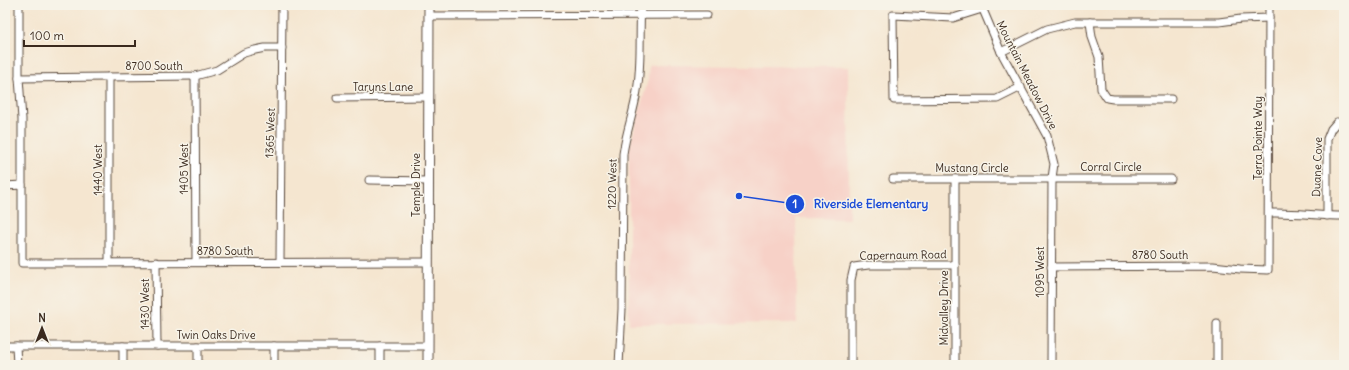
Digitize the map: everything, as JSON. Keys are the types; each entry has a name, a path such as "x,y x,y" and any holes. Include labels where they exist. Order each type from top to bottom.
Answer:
{"street":[{"path":"5,186 22,186 22,119 19,78 19,5"},
{"name":"1365 West","path":"280,262 282,5"},
{"name":"Temple Drive","path":"428,365 429,5"},
{"name":"1220 West","path":"619,365 622,309 623,154 626,134 639,80 641,5"},
{"name":"Terra Pointe Way","path":"1268,270 1269,5"},
{"path":"982,7 953,18 893,15 894,100 997,99 1021,87"},
{"name":"Mountain Meadow Drive","path":"982,7 1001,52 1047,136 1054,164 1052,178"},
{"path":"428,16 707,15"},
{"path":"1001,52 1047,29 1075,22 1219,22 1241,19 1269,18"},
{"path":"1090,22 1092,37 1099,57 1100,85 1103,94 1107,98 1171,99"},
{"name":"8700 South","path":"19,78 195,76 217,70 244,53 265,48 282,48"},
{"name":"1405 West","path":"195,76 196,262"},
{"name":"1440 West","path":"109,78 109,262"},
{"name":"Taryns Lane","path":"337,98 428,97"},
{"name":"Duane Cove","path":"1327,216 1327,140 1331,129 1337,122"},
{"name":"Corral Circle","path":"1052,178 1171,178"},
{"name":"Mustang Circle","path":"893,179 1052,178"},
{"name":"1095 West","path":"1051,365 1052,178"},
{"name":"Midvalley Drive","path":"954,179 955,365"},
{"path":"369,180 428,180"},
{"name":"8780 South","path":"22,186 22,263 428,262"},
{"path":"1268,213 1344,216"},
{"name":"1430 West","path":"156,262 157,346"},
{"name":"Capernaum Road","path":"850,365 851,280 854,267 868,265 955,265"},
{"name":"8780 South","path":"1051,266 1213,266 1268,270"},
{"path":"1217,323 1217,365"},
{"name":"Twin Oaks Drive","path":"5,346 428,346"},
{"path":"16,346 16,365"},
{"path":"122,346 122,365"},
{"path":"198,346 198,365"},
{"path":"274,346 274,365"},
{"path":"380,346 380,365"}],"shaded area":[{"path":"649,65 848,67 849,219 796,218 797,323 629,324 629,149 648,80"}],"place":[{"name":"Riverside Elementary","path":"739,196"}]}
